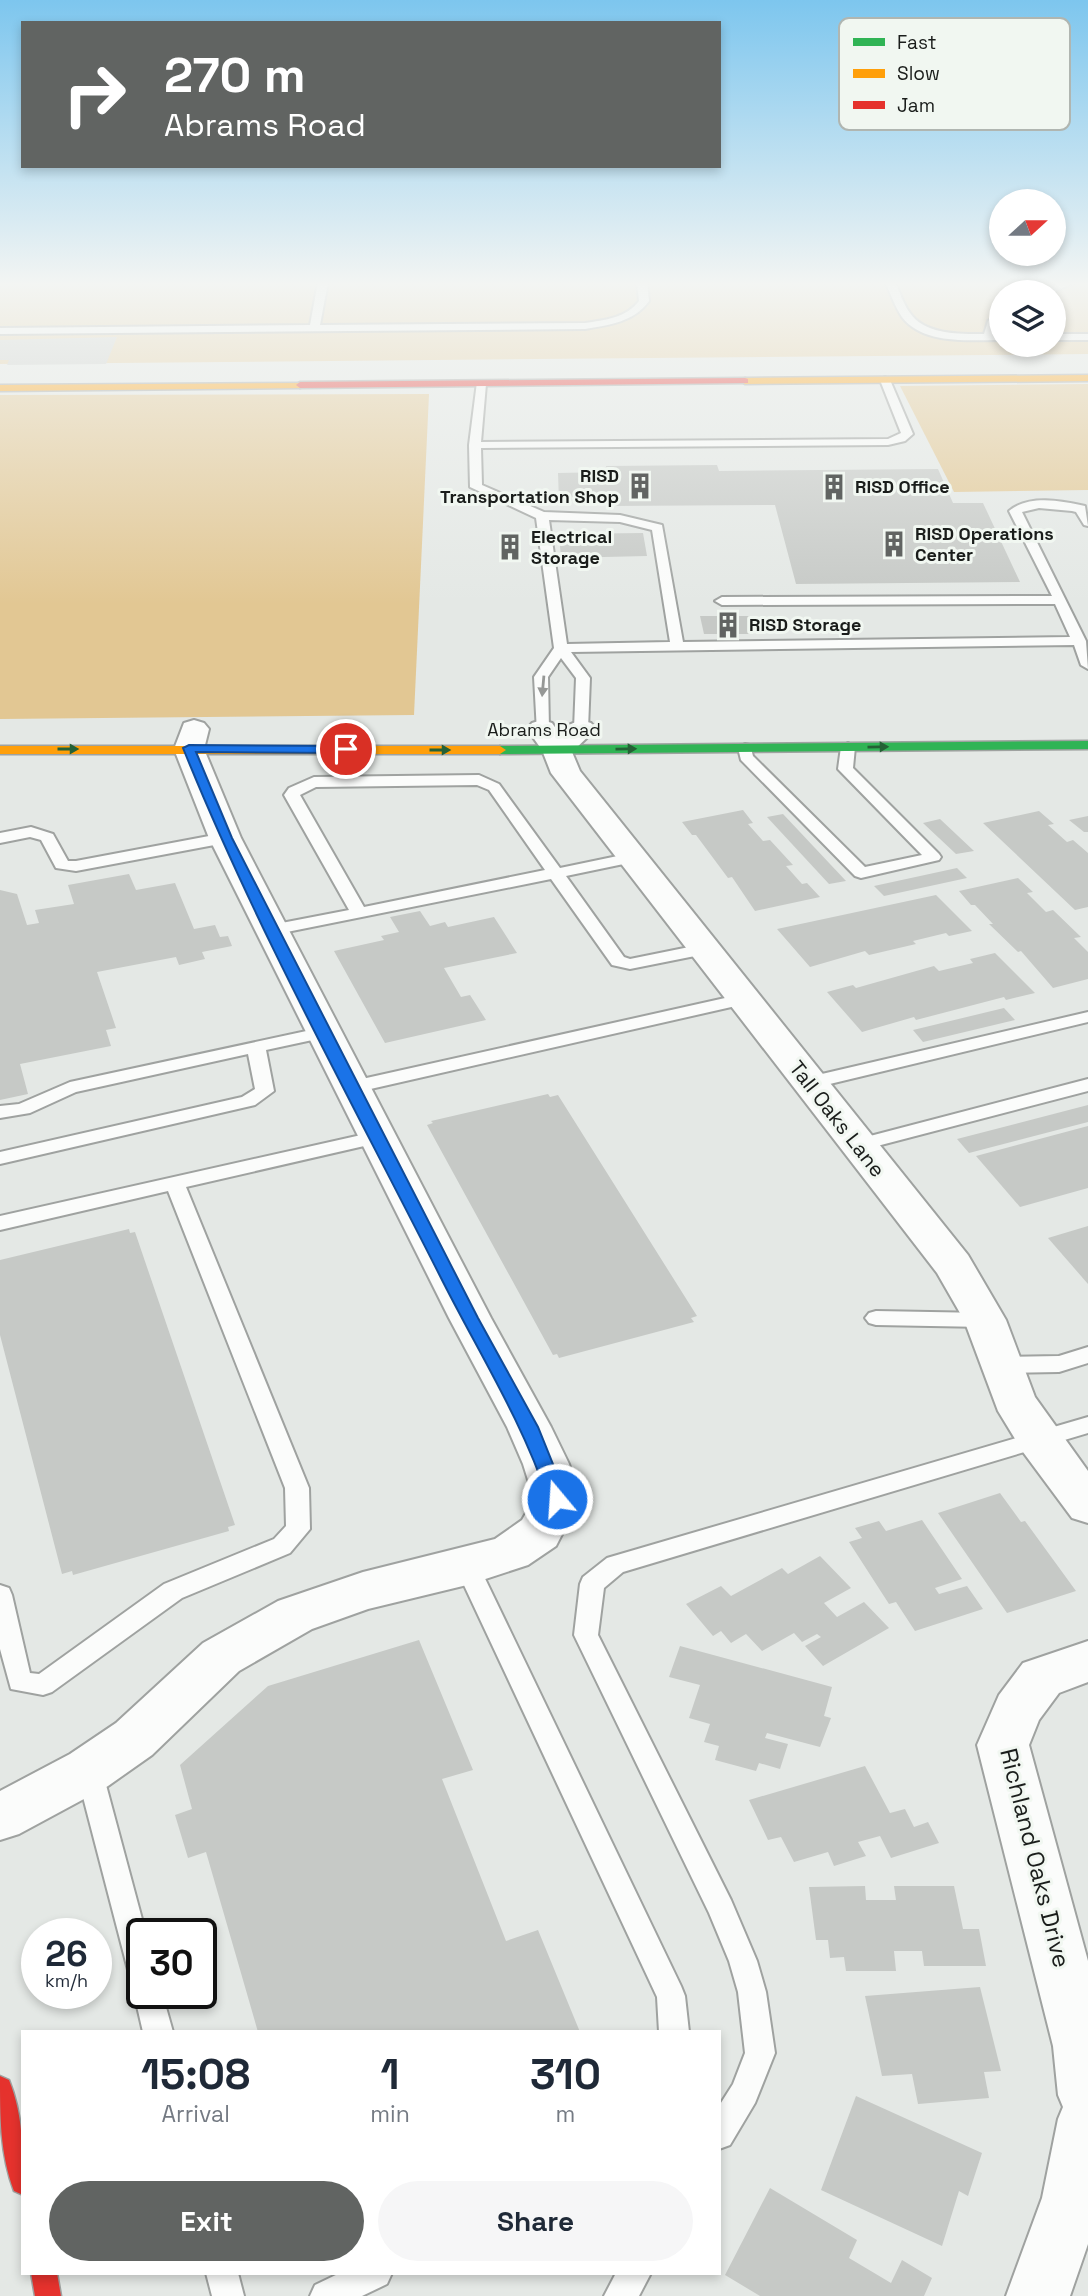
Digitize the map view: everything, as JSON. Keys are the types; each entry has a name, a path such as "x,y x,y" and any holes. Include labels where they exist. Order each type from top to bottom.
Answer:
{"main road":[{"name":"Abrams Road","path":"0,750 193,734 561,733 745,748 1088,745"},
{"path":"0,2088 21,2174"},
{"path":"44,2275 48,2296"}],"street":[{"name":"Tall Oaks Lane","path":"561,733 566,773 953,1265 985,1320 1014,1399 1039,1440 1088,1505"},
{"path":"0,1817 89,1770 134,1739 221,1657 295,1615 363,1591 467,1566 511,1552 539,1533 557,1499 529,1427 470,1318 225,838 193,734"},
{"name":"Richland Oaks Drive","path":"1088,1661 1041,1678 1017,1710 1003,1745 1082,2046 1088,2095"},
{"path":"1038,2296 1081,2202 1088,2119"}],"lane":[{"path":"481,389 475,445 476,486 542,516 650,522 658,528 677,646"},
{"path":"475,445 888,442 901,439 907,434 889,389"},
{"path":"1088,522 1081,509 1058,504 1029,504 1015,511 1060,600 1088,665"},
{"path":"542,516 561,648 583,678 561,733"},
{"path":"722,601 1060,600"},
{"path":"561,648 1079,641"},
{"path":"561,648 541,677 561,733"},
{"path":"745,748 746,757 861,873 933,857 845,769 848,747"},
{"path":"359,912 292,795 302,785 314,782 485,782 494,787 618,961 630,964 704,949"},
{"path":"0,838 31,832 47,837 62,865 76,866 225,838"},
{"path":"272,930 632,858"},
{"path":"353,1087 743,999"},
{"path":"809,1083 1088,1017"},
{"path":"0,1111 23,1109 70,1088 325,1031"},
{"path":"0,1158 248,1101 265,1091 256,1047"},
{"path":"858,1146 1088,1085"},
{"path":"0,1223 379,1137"},
{"path":"0,1595 20,1682 43,1685 173,1591 282,1546 298,1529 297,1488 175,1183"},
{"path":"876,1318 985,1320"},
{"path":"1001,1364 1059,1364 1088,1355"},
{"path":"721,2131 744,2093 760,2053 752,1992 743,1961 720,1909 586,1636 592,1584 615,1565 1088,1425"},
{"path":"467,1566 671,1996 674,2030"},
{"path":"89,1770 128,1918"},
{"path":"152,2009 157,2030"},
{"path":"223,2275 228,2296"},
{"path":"326,2296 372,2275"},
{"path":"620,2296 634,2275"}],"shaded area":[{"path":"902,389 1088,389 1088,490 954,492"},
{"path":"429,394 414,715 0,719 0,395"}],"building":[{"name":"RISD Operations Center","path":"717,465 719,471 938,469 953,503 983,503 1020,582 796,584 775,505 611,506 610,500 559,501 558,473 607,472 606,466"},
{"name":"Electrical Storage","path":"518,533 519,560 501,560 501,534"},
{"path":"643,533 647,556 561,558 559,534"},
{"name":"RISD Storage","path":"700,616 752,616 756,634 704,634"},
{"path":"743,810 753,823 748,824 763,841 770,840 793,865 786,866 802,884 807,883 820,897 755,911 732,877 728,878 696,835 692,835 682,822"},
{"path":"1039,811 1054,824 1048,825 1067,842 1073,840 1088,853 1088,907 1075,910 983,823"},
{"path":"783,814 846,881 829,884 767,817"},
{"path":"1088,816 1088,832 1084,832 1069,820"},
{"path":"940,819 974,851 956,854 923,823"},
{"path":"957,868 967,878 884,896 874,886"},
{"path":"129,874 136,890 175,883 194,929 215,925 220,937 228,936 232,946 202,952 205,959 179,965 176,957 97,972 116,1028 106,1030 111,1046 20,1064 28,1094 0,1100 0,890 17,894 27,925 39,923 35,910 74,904 68,885"},
{"path":"1018,878 1033,892 1027,893 1046,912 1053,910 1081,937 1074,938 1088,952 1088,979 1053,988 1021,951 1018,952 989,924 993,924 959,891"},
{"path":"936,895 972,931 949,936 946,933 913,941 916,944 869,955 865,951 810,967 777,929"},
{"path":"420,911 430,926 445,922 448,927 494,917 517,953 444,968 461,997 470,995 486,1020 385,1043 334,951 384,940 381,936 399,932 390,917"},
{"path":"995,953 1035,993 1006,1000 1004,997 916,1020 914,1017 862,1032 827,992 853,985 856,988 934,966 939,971 973,963 970,959"},
{"path":"1004,1008 1015,1020 923,1042 913,1030"},
{"path":"548,1094 550,1097 558,1095 697,1316 691,1318 694,1322 559,1358 557,1354 553,1355 427,1125 433,1123 431,1121"},
{"path":"1088,1105 1088,1122 969,1153 957,1139"},
{"path":"1088,1126 1088,1188 1020,1207 976,1156"},
{"path":"1088,1226 1088,1284 1048,1238"},
{"path":"129,1229 130,1233 135,1232 235,1525 228,1527 229,1531 73,1575 72,1571 62,1574 0,1335 0,1260"},
{"path":"1000,1493 1021,1522 1025,1521 1076,1591 1007,1613 938,1513"},
{"path":"922,1520 962,1579 935,1588 939,1594 967,1586 983,1609 915,1631 896,1602 889,1604 849,1542 862,1538 855,1528 879,1521 886,1531"},
{"path":"820,1556 851,1588 824,1603 837,1617 864,1602 889,1628 823,1666 805,1646 821,1637 817,1634 802,1642 794,1633 762,1651 746,1634 731,1643 721,1631 713,1636 686,1604 721,1586 731,1596 782,1568 788,1574"},
{"path":"419,1640 473,1770 442,1779 506,1941 538,1930 579,2030 257,2030 206,1852 188,1858 175,1815 192,1809 180,1765 268,1686"},
{"path":"680,1646 832,1687 824,1716 831,1718 820,1747 767,1733 765,1738 788,1744 780,1769 759,1763 756,1771 715,1760 719,1746 704,1742 710,1724 689,1718 700,1685 669,1677"},
{"path":"865,1766 890,1813 905,1809 914,1827 928,1822 939,1843 891,1858 880,1836 858,1842 866,1856 834,1866 828,1852 794,1862 781,1837 768,1840 749,1800"},
{"path":"865,1886 866,1900 896,1900 894,1886 954,1886 963,1929 979,1929 986,1966 924,1966 922,1951 894,1951 896,1971 846,1971 844,1957 830,1958 828,1940 816,1940 809,1887"},
{"path":"980,1987 1001,2071 984,2072 989,2098 918,2104 912,2074 882,2076 865,1996"},
{"path":"856,2096 982,2153 968,2196 959,2191 942,2246 821,2190"},
{"path":"770,2188 857,2240 849,2258 891,2283 902,2260 932,2278 924,2296 760,2296 725,2275"}],"traffic: fast":[{"path":"500,750 1088,745"}],"traffic: slow":[{"path":"0,750 500,750"}],"traffic: jam":[{"path":"0,2088 21,2174"},
{"path":"44,2275 48,2296"}],"place":[{"name":"RISD Transportation Shop","path":"640,486"},
{"name":"RISD Office","path":"834,487"},
{"name":"RISD Operations Center","path":"894,544"},
{"name":"Electrical Storage","path":"510,547"},
{"name":"RISD Storage","path":"728,625"}],"route":[{"path":"346,749 189,748 225,838 470,1318 529,1427 557,1499"}]}
